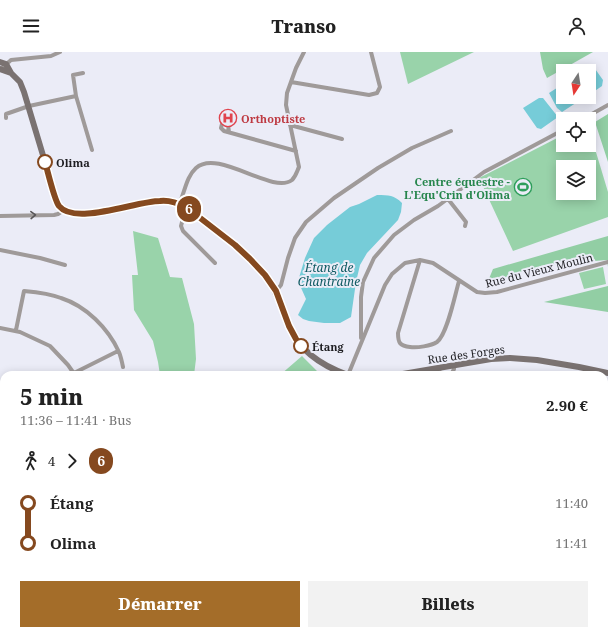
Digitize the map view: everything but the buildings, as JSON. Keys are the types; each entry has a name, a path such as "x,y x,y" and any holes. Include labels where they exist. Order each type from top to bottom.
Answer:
{"main road":[{"path":"3,63 20,82 29,106 57,202 64,210 74,214 85,214 160,200 186,207 235,245 265,275 276,291 289,326 296,339 314,359 338,371"},
{"path":"0,69 11,73"},
{"name":"Rue des Forges","path":"421,371 491,359 525,358 598,371"}],"street":[{"path":"0,69 3,63 12,60 41,54 51,56 60,52"},
{"path":"179,204 191,173 197,166 209,163 221,164 276,183 286,182 292,179 299,166 286,105 291,82 304,52"},
{"path":"291,82 369,94 377,93 380,87 371,52"},
{"path":"83,73 73,75 76,96 92,150"},
{"path":"6,118 6,114 29,106 76,96"},
{"path":"596,112 608,105"},
{"path":"290,125 342,139"},
{"path":"276,291 281,285 295,238 306,222 334,198 378,168 412,148 451,131"},
{"path":"228,132 296,151"},
{"path":"362,340 361,297 363,282 374,258 394,235 414,220 448,199 484,172 556,134"},
{"path":"448,199 466,222 465,226"},
{"path":"186,207 181,226 183,231 215,263"},
{"path":"0,216 54,215 64,210"},
{"path":"0,250 65,265"},
{"path":"350,371 385,285 392,274 405,263 420,260 398,333 398,340 400,344 406,347 417,348 436,343 441,338 445,330 459,281"},
{"name":"Rue du Vieux Moulin","path":"420,260 433,263 477,292 485,293 497,292 608,262"},
{"path":"16,330 24,291 61,298 80,307 95,319 109,335 118,351 123,367"},
{"path":"0,328 16,330 50,346 72,371"},
{"path":"81,371 118,351"},
{"path":"453,371 454,365"}],"green space":[{"path":"400,52 474,52 408,84"},
{"path":"540,52 593,52 572,64 556,64 556,73 547,78 543,69"},
{"path":"608,114 608,162 596,125 596,121"},
{"name":"Centre équestre - L'Equ'Crin d'Olima","path":"556,139 556,152 596,152 608,192 608,217 513,251 479,178"},
{"path":"133,231 158,238 170,277 182,278 194,324 196,359 194,371 159,371 153,341 134,310 132,275 138,275"},
{"path":"608,236 608,267 607,260 544,265 506,277 486,286 493,269"},
{"path":"603,267 606,284 584,289 579,273"},
{"path":"608,286 608,312 544,302"},
{"path":"302,356 317,371 285,371"}],"water":[{"path":"596,70 603,80 602,86 596,90"},
{"path":"556,88 556,104 574,104 562,112 557,108 549,93"},
{"path":"539,98 543,98 556,114 556,118 541,129 537,128 523,108"},
{"name":"Étang de Chantraine","path":"377,195 388,195 396,198 402,203 401,212 398,220 367,253 360,265 351,317 340,323 324,323 303,319 298,315 306,299 298,281 305,258 314,238 327,225 350,207"}],"bus line":[{"name":"6","path":"45,162 57,202 64,210 74,214 99,212 160,200 186,207 235,245 265,275 276,291 289,326 301,346"}],"place":[{"name":"Orthoptiste","path":"228,118"},
{"name":"Olima","path":"45,162"},
{"name":"Centre équestre - L'Equ'Crin d'Olima","path":"523,187"},
{"name":"Étang","path":"301,346"}]}
